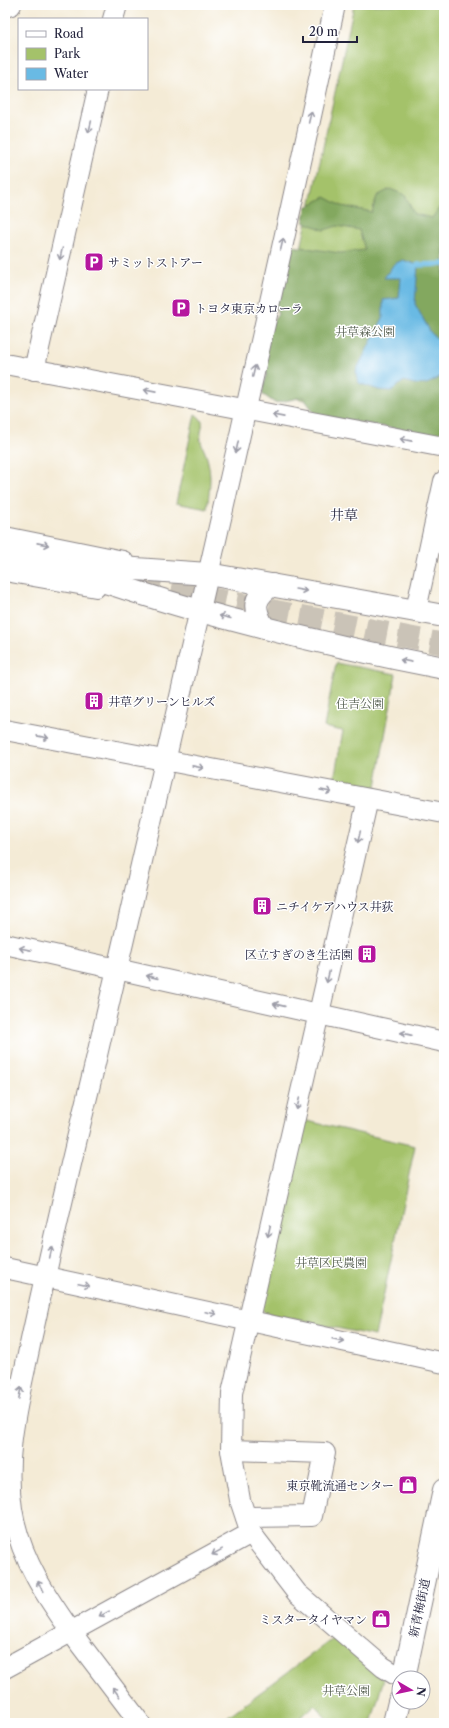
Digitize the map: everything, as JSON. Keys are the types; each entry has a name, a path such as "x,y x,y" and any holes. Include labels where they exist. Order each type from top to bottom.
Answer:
{"main road":[{"path":"5,555 37,561 208,574 444,616"},
{"path":"37,561 200,611 315,642 444,668"},
{"path":"264,628 257,616 256,602 262,591 272,585"},
{"name":"新青梅街道","path":"406,1670 444,1490"},
{"path":"394,1723 397,1710"}],"street":[{"path":"5,7 11,5"},
{"path":"113,18 116,5"},
{"path":"140,1723 44,1593 26,1557 11,1507 7,1456 45,1277 166,761 335,5"},
{"path":"34,370 98,90"},
{"path":"5,364 444,447"},
{"path":"416,610 444,481"},
{"path":"5,537 176,572"},
{"path":"5,571 170,602"},
{"path":"5,730 444,813"},
{"path":"368,799 232,1393 231,1450 240,1500 249,1525 297,1593 383,1667 391,1672"},
{"path":"5,944 444,1042"},
{"path":"5,1268 444,1363"},
{"path":"5,1668 72,1632 249,1525 312,1516 324,1453 231,1450"}],"green space":[{"name":"井草森公園","path":"354,5 444,5 444,428 284,396 271,386"},
{"path":"390,189 405,195 414,214 432,218 444,201 444,437 316,415 303,397 275,403 262,394 267,373 258,368 262,339 278,314 273,301 293,246 340,253 365,250 359,230 337,226 324,230 304,222 306,207 325,197 342,206 372,212 377,196"},
{"path":"195,414 199,417 202,424 200,438 207,457 210,474 207,509 176,503"},
{"name":"住吉公園","path":"336,663 396,674 375,792 333,784 343,731 324,727"},
{"name":"井草区民農園","path":"303,1120 415,1146 375,1336 265,1313 260,1306"},
{"name":"井草公園","path":"335,1637 384,1678 371,1723 330,1723 315,1705 294,1723 219,1723"}],"water":[{"path":"403,260 418,265 415,304 431,333 444,345 444,374 429,383 421,385 404,381 391,391 379,390 359,383 356,371 383,318 383,300 399,298 401,278 384,278 394,264"}],"waterway":[{"path":"418,265 444,264"}],"tunnel":[{"path":"139,584 444,644"}],"place":[{"name":"サミットストアー","path":"94,262"},
{"name":"トヨタ東京カローラ","path":"181,308"},
{"name":"井草グリーンヒルズ","path":"94,701"},
{"name":"ニチイケアハウス井荻","path":"262,906"},
{"name":"区立すぎのき生活園","path":"367,954"},
{"name":"東京靴流通センター","path":"408,1485"},
{"name":"ミスタータイヤマン","path":"381,1619"}],"district":[{"name":"井草","path":"344,515"}]}
